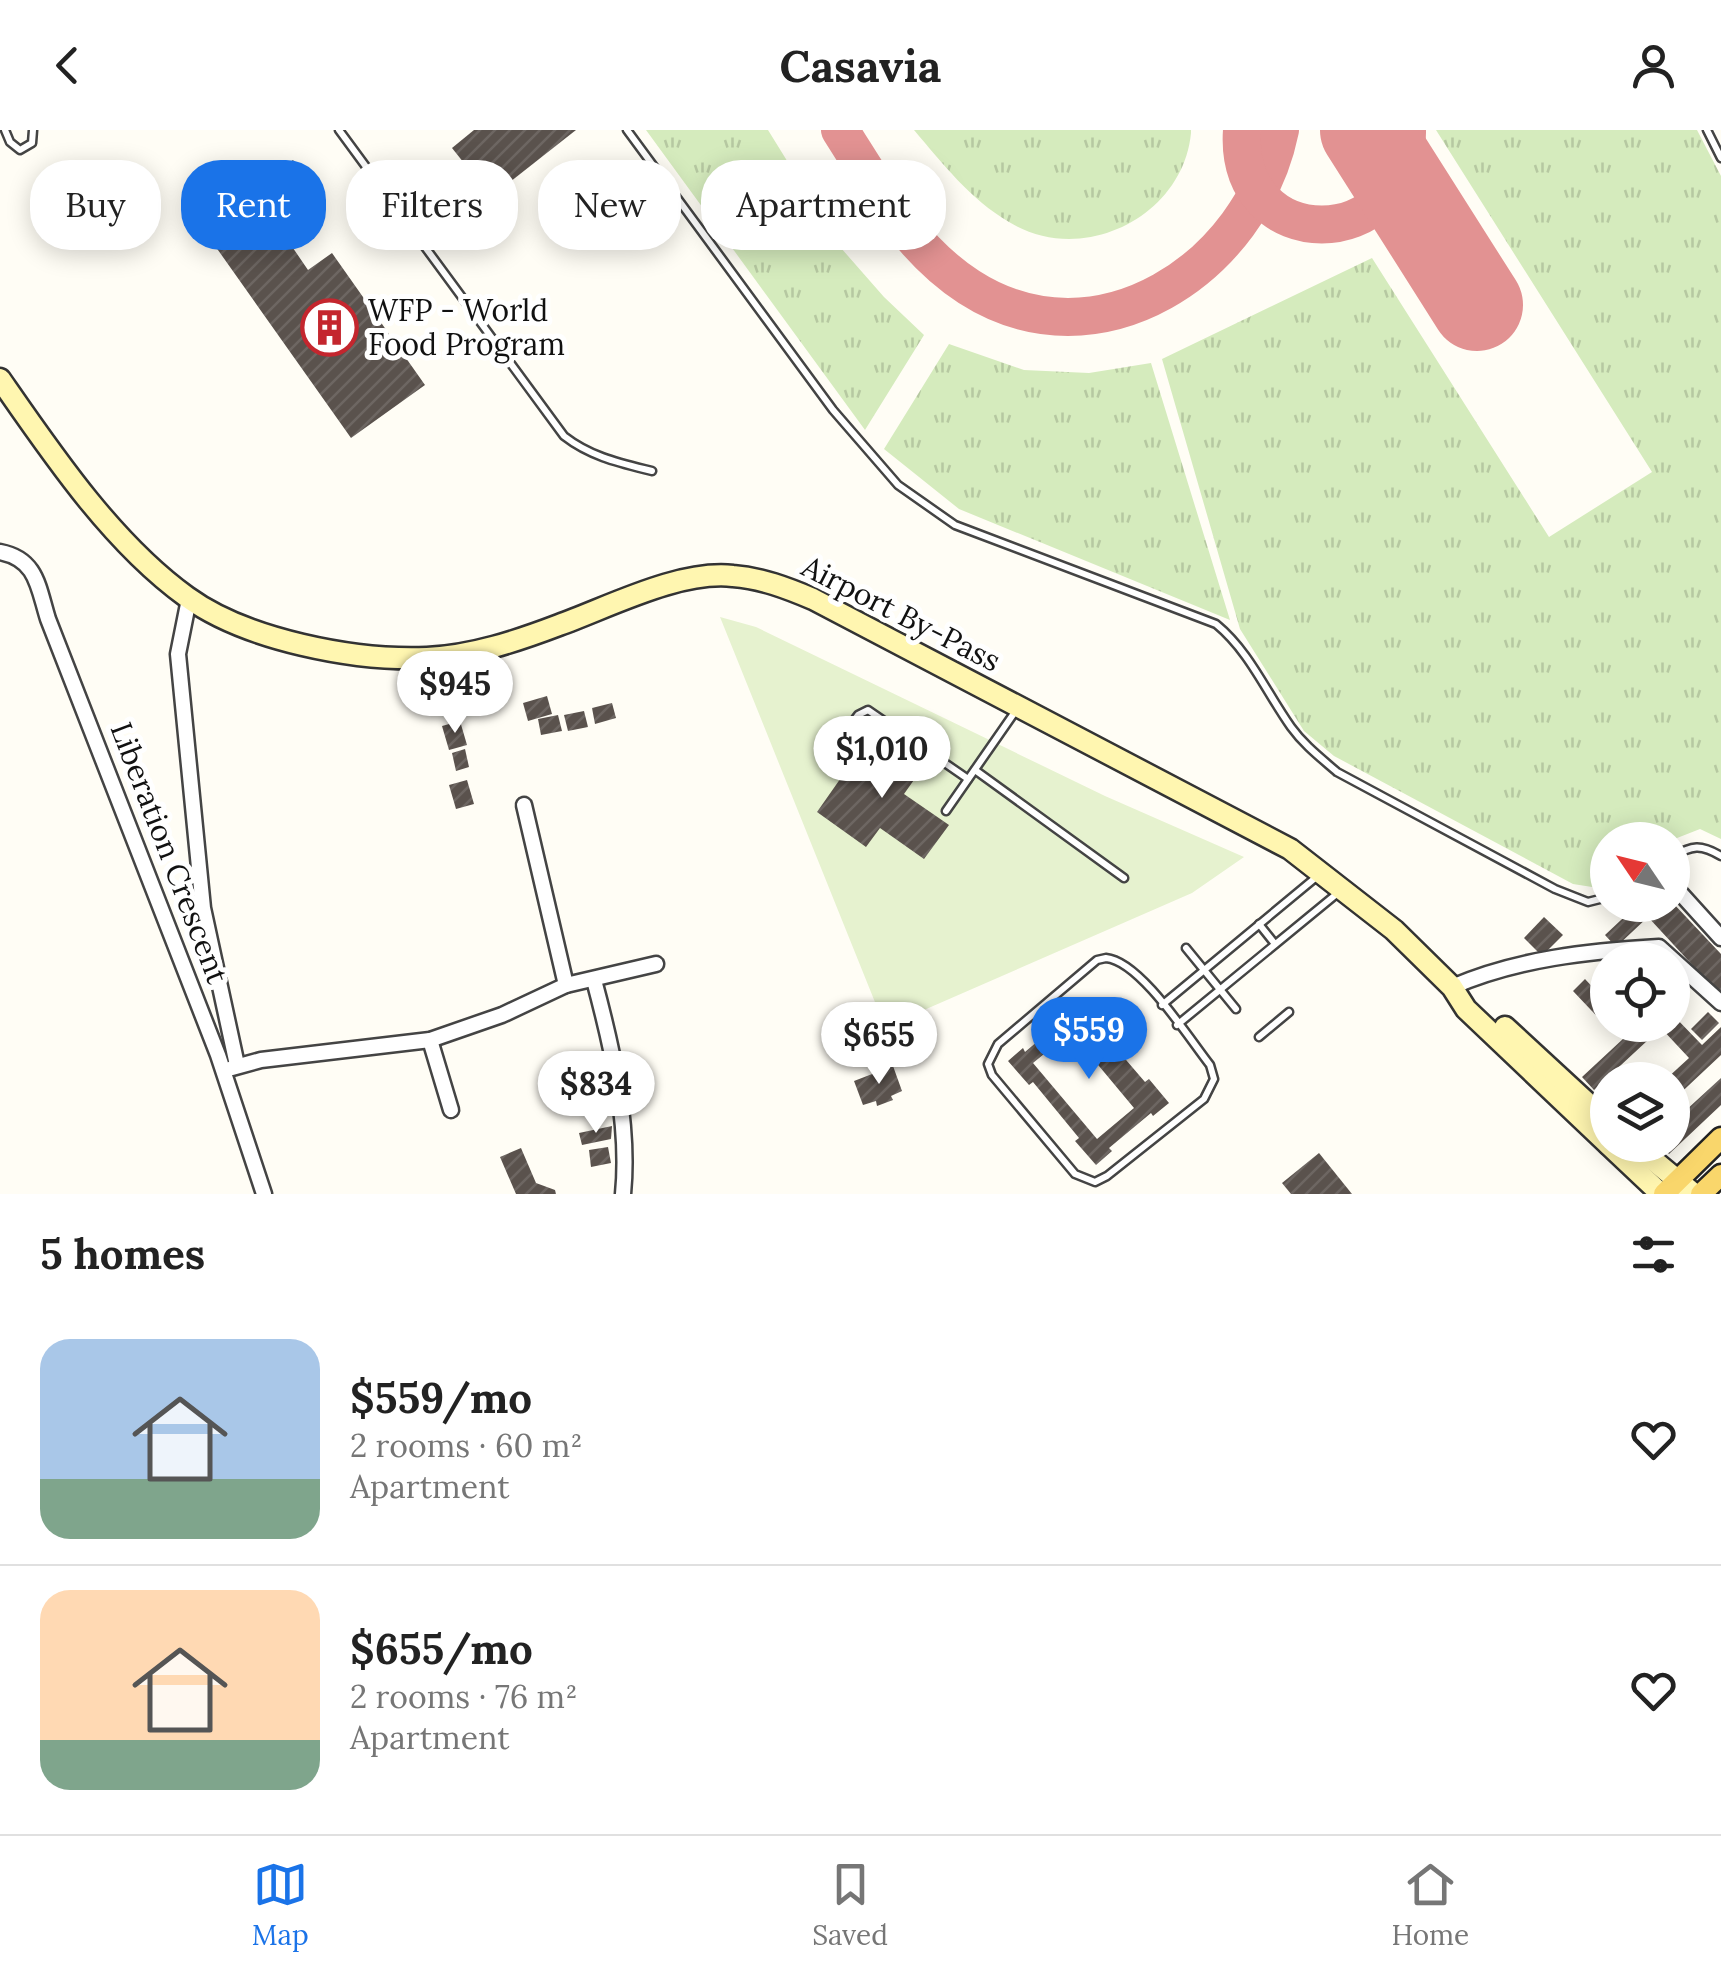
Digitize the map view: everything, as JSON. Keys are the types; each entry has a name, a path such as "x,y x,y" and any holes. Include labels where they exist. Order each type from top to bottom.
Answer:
{"main road":[{"name":"Airport By-Pass","path":"0,378 93,505 140,556 190,600 239,624 292,641 367,655 427,658 474,652 659,588 730,575 786,588 812,600 1263,834 1394,930 1452,987 1466,1009 1590,1127"},
{"name":"Airport By-Pass","path":"1452,987 1475,1000 1590,1105"},
{"path":"1649,1162 1674,1191 1721,1138"},
{"name":"Airport By-Pass","path":"1633,1162 1674,1191"},
{"path":"1702,1194 1721,1174"}],"street":[{"name":"Liberation Crescent","path":"0,552 18,556 32,570 264,1194"},
{"path":"190,600 178,654 203,908 237,1065"},
{"path":"524,805 566,985"},
{"path":"1690,904 1721,938"},
{"path":"1452,987 1512,966 1614,949 1659,946 1721,1003"},
{"path":"222,1073 237,1065 430,1040 566,985 656,964"},
{"path":"594,980 614,1065 626,1148 624,1194"},
{"path":"430,1040 451,1110"}],"lane":[{"path":"5,130 10,142 20,150 32,143 33,130"},
{"path":"339,130 564,436 582,450 606,460 652,472"},
{"path":"627,130 833,410 898,485 956,525 1216,624 1248,657 1290,726 1310,750 1338,772 1555,889 1590,902"},
{"path":"1707,130 1721,158"},
{"path":"946,811 1018,708"},
{"path":"831,751 858,714 868,710 968,779"},
{"path":"975,770 1124,878"},
{"path":"1690,847 1702,846 1721,856"},
{"path":"1162,1004 1321,874"},
{"path":"1178,1024 1342,890"},
{"path":"1259,924 1275,944"},
{"path":"1186,948 1236,1010"},
{"path":"1114,958 1130,967 1162,1004 1210,1065 1214,1079 1208,1093 1101,1180 1087,1180 1074,1174 989,1070 990,1057 998,1044 1097,960 1114,958"},
{"path":"1259,1038 1290,1012"}],"green space":[{"path":"646,130 768,130 787,160 701,160 701,205 681,178 681,160 668,160"},
{"path":"914,130 1191,130 1184,163 1169,189 1149,210 1124,226 1097,236 1067,239 1037,235 1009,222 982,203 946,166 946,160 940,160"},
{"path":"1436,130 1697,130 1721,176 1721,839 1700,829 1690,833 1690,822 1590,822 1590,887 1573,884 1334,756 1304,731 1240,629 1162,359 1372,258 1549,537 1652,472"},
{"path":"734,250 843,250 924,335 865,430"},
{"path":"949,344 1024,370 1089,373 1151,363 1230,620 959,509 884,449"},
{"path":"720,617 756,627 1105,796 1244,857 1192,893 885,1027"}],"building":[{"path":"474,130 576,130 518,176 518,160 462,160 452,148"},
{"name":"WFP - World Food Program","path":"218,250 294,250 308,270 332,253 425,385 351,438"},
{"path":"547,696 552,714 528,721 523,703"},
{"path":"612,703 616,718 595,724 592,708"},
{"path":"584,711 588,727 568,731 564,715"},
{"path":"558,715 562,731 541,735 538,719"},
{"path":"460,721 467,745 449,750 442,726"},
{"path":"871,735 921,770 904,794 949,825 924,859 880,828 866,847 817,812"},
{"path":"465,749 469,767 456,771 452,753"},
{"path":"467,780 474,804 456,809 449,785"},
{"path":"1544,917 1563,935 1542,956 1524,938"},
{"path":"1690,921 1721,954 1721,996 1690,962 1690,942 1671,942 1653,922"},
{"path":"1619,922 1643,922 1621,942 1611,942 1605,935"},
{"path":"1585,979 1590,984 1590,1009 1573,991"},
{"path":"1082,999 1100,1022 1096,1025 1145,1082 1149,1079 1169,1103 1109,1148 1112,1151 1096,1165 1033,1082 1029,1085 1008,1061 1023,1048 1025,1052 1070,1014 1068,1011","holes":["1074,1036 1134,1108 1097,1139 1033,1063 1061,1040 1067,1047"]},
{"path":"1708,1012 1719,1023 1702,1040 1691,1029"},
{"path":"1721,1027 1721,1055 1690,1084 1690,1062 1685,1062 1689,1058 1674,1042 1690,1042 1690,1033 1702,1045"},
{"path":"1620,1042 1646,1042 1624,1062 1598,1062"},
{"path":"893,1066 902,1091 891,1096 893,1100 877,1106 876,1101 863,1105 854,1081"},
{"path":"1590,1070 1590,1086 1582,1077"},
{"path":"1721,1078 1721,1105 1690,1134 1690,1106"},
{"path":"612,1126 611,1139 582,1145 579,1133"},
{"path":"608,1147 611,1163 591,1167 589,1150"},
{"path":"521,1148 536,1183 555,1190 556,1194 516,1194 500,1157"},
{"path":"1319,1153 1352,1194 1291,1194 1282,1183"}],"taxiway":[{"path":"840,130 896,216 948,272 969,287 1018,310 1068,317 1117,310 1162,291 1203,262 1238,224 1264,180 1280,130"},
{"path":"1242,130 1247,171 1264,201 1291,219 1322,224 1353,219 1381,201 1400,171 1407,130"}],"runway":[{"path":"1366,130 1477,305"}],"place":[{"name":"WFP - World Food Program","path":"329,328"}]}
